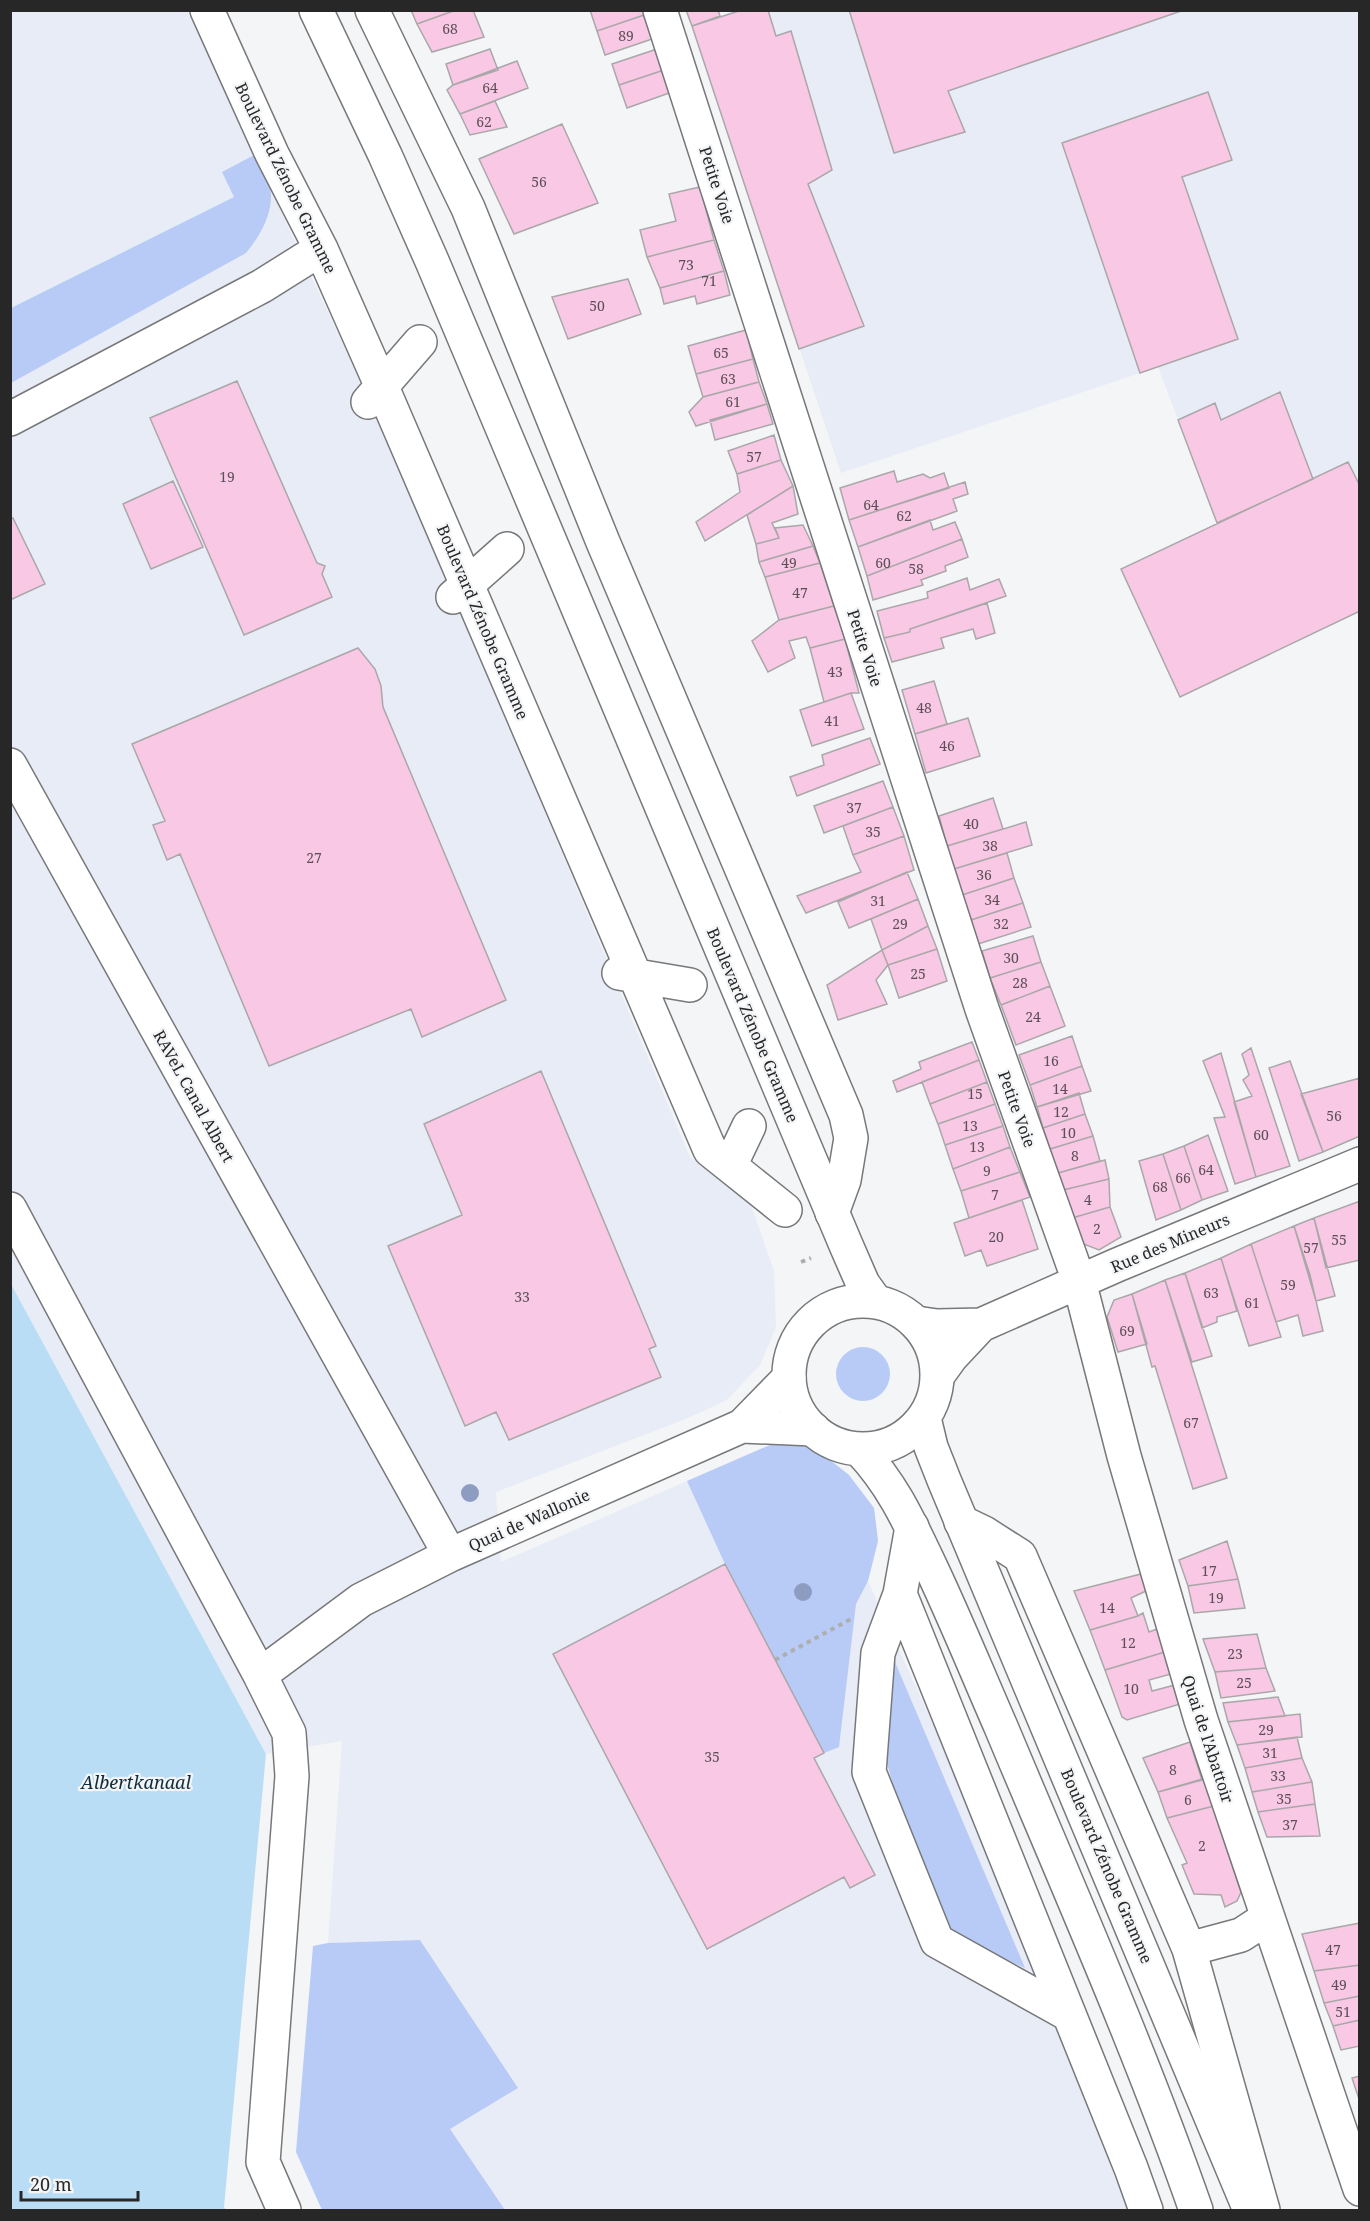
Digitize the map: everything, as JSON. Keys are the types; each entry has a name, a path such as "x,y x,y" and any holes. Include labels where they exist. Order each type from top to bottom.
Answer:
{"street":[{"name":"Boulevard Zénobe Gramme","path":"207,10 272,154 321,249 373,397 460,591 623,974 710,1150 785,1210"},
{"name":"Boulevard Zénobe Gramme","path":"316,10 385,155 432,261 832,1213 863,1284 876,1302"},
{"path":"372,10 468,208 608,553 846,1115 851,1138 844,1180 832,1213"},
{"name":"Petite Voie","path":"660,10 982,1009 1079,1281"},
{"path":"10,419 262,286 321,249"},
{"path":"373,397 420,342"},
{"path":"460,591 507,549"},
{"name":"RAVeL Canal Albert","path":"10,765 378,1427"},
{"path":"623,974 690,984"},
{"path":"730,1167 749,1126"},
{"name":"Rue des Mineurs","path":"938,1375 951,1357 981,1325 1079,1281 1359,1164"},
{"path":"10,1209 289,1733 292,1776 263,2162 284,2211"},
{"name":"Quai de l'Abattoir","path":"1079,1281 1124,1456 1194,1697 1359,2189"},
{"path":"851,1302 876,1302 895,1308 916,1323 933,1349 938,1375 932,1406 917,1427 897,1443 860,1450 836,1445 813,1429 798,1413 790,1388 790,1365 798,1340 806,1328 826,1311 851,1302"},
{"name":"Rue des Mineurs","path":"916,1323 937,1326 981,1325"},
{"name":"Quai de Wallonie","path":"378,1427 450,1556 742,1426 789,1378"},
{"name":"Boulevard Zénobe Gramme","path":"924,1419 931,1447 1250,2211"},
{"name":"Quai de Wallonie","path":"742,1426 813,1429"},
{"path":"860,1450 880,1471 899,1501 939,1584 1076,1905 1177,2155 1196,2211"},
{"path":"962,1522 1020,1556 1189,1949 1263,2211"},
{"path":"912,1527 900,1594 878,1653 869,1772 937,1941 1068,2014"},
{"path":"260,1675 361,1600 450,1556"},
{"path":"900,1594 1131,2168 1146,2211"},
{"path":"1189,1949 1241,1935 1267,1918"}],"path":[{"path":"775,1660 900,1594"}],"shaded area":[{"path":"736,10 1359,11 1359,611 1180,697 1121,569 1217,523 1158,367 841,473 692,26"},
{"path":"10,11 187,11 343,344 419,514 690,1157 751,1205 774,1271 776,1327 760,1365 727,1400 688,1418 496,1492 501,1562 779,1441 816,1449 849,1475 874,1508 878,1540 868,1581 997,1866 1134,2210 505,2210 449,2129 517,2088 420,1940 328,1943 342,1741 266,1754 11,1284"},
{"path":"256,154 269,182 271,195 266,222 246,253 11,383 11,308 234,197 222,172"},
{"path":"863,1347 873,1349 882,1355 888,1364 890,1374 888,1384 882,1393 873,1399 863,1401 853,1399 844,1393 838,1384 836,1374 838,1364 844,1355 853,1349"},
{"path":"779,1441 816,1449 849,1475 874,1508 878,1541 868,1581 856,1604 839,1747 824,1753 725,1564 687,1481"},
{"path":"892,1655 1025,1968 955,1936 924,1879 903,1822 884,1752"},
{"path":"420,1940 518,2088 450,2129 505,2210 322,2210 296,2152 313,1946 328,1943"}],"water":[{"name":"Albertkanaal","path":"11,1284 266,1754 224,2207 226,2210 11,2210"}],"building":[{"path":"411,10 456,10 417,24"},
{"path":"456,10 473,10 484,37 432,52 417,24"},
{"path":"590,10 646,10 647,14 597,31"},
{"path":"686,10 718,10 720,16 692,26"},
{"path":"742,10 768,10 776,36 791,31 832,170 808,184 864,326 799,349 692,26"},
{"path":"849,10 1184,10 948,91 965,132 894,153"},
{"path":"647,14 655,38 605,55 597,31"},
{"path":"490,49 498,70 453,85 446,64"},
{"path":"657,49 664,70 619,85 612,64"},
{"path":"517,61 528,88 460,114 447,90 453,85"},
{"path":"664,70 672,92 627,108 619,85"},
{"path":"1208,92 1232,160 1182,177 1238,339 1140,373 1062,143"},
{"path":"495,101 507,127 470,135 460,114"},
{"path":"562,124 598,203 514,234 479,159"},
{"path":"700,187 714,240 647,257 640,230 676,221 669,194"},
{"path":"714,240 724,271 660,288 647,257"},
{"path":"724,271 730,295 697,304 695,296 664,304 660,288"},
{"path":"628,279 641,314 568,339 552,297"},
{"path":"746,330 753,359 696,374 688,346"},
{"path":"753,359 759,382 703,397 696,374"},
{"path":"237,381 317,563 325,566 322,574 332,597 244,635 150,418"},
{"path":"759,382 767,404 696,426 689,412 703,397"},
{"path":"1280,392 1313,479 1217,523 1178,420 1215,403 1221,420"},
{"path":"767,404 773,424 715,440 710,420"},
{"path":"774,435 781,460 737,474 728,451"},
{"path":"781,460 793,486 705,541 696,522 740,492 737,474"},
{"path":"1348,462 1360,486 1360,611 1180,697 1121,569"},
{"path":"894,471 897,482 923,474 930,478 944,473 949,488 849,520 840,488"},
{"path":"173,481 203,547 151,569 123,504"},
{"path":"965,482 968,494 953,499 957,511 858,547 849,520"},
{"path":"793,486 798,514 772,523 779,538 756,544 747,515"},
{"path":"13,518 45,584 10,600 10,519"},
{"path":"930,520 933,530 955,522 962,539 867,576 858,547"},
{"path":"803,525 813,546 759,562 756,544 779,538 775,528"},
{"path":"962,539 968,557 945,566 946,571 921,580 923,585 873,600 867,576"},
{"path":"813,546 820,563 765,577 759,562"},
{"path":"820,563 834,606 779,620 765,577"},
{"path":"967,578 970,590 999,579 1006,596 910,629 910,632 884,638 877,611 928,598 927,592"},
{"path":"987,603 995,633 976,639 973,629 941,638 944,648 892,662 884,638 910,632 910,629"},
{"path":"834,606 845,639 810,648 806,637 789,641 795,658 768,672 752,641 779,620"},
{"path":"845,639 859,693 851,693 824,702 810,648"},
{"path":"358,648 375,669 381,686 383,707 506,1000 422,1037 411,1009 269,1066 180,854 167,860 153,825 165,821 132,744"},
{"path":"934,681 947,724 915,734 902,690"},
{"path":"851,693 864,729 812,746 800,710"},
{"path":"968,718 980,756 926,773 915,734"},
{"path":"870,738 880,764 797,796 790,777 824,765 822,755"},
{"path":"883,781 893,807 824,833 814,806"},
{"path":"993,798 1003,829 947,846 939,816"},
{"path":"893,807 904,836 853,855 843,826"},
{"path":"1026,822 1032,845 954,869 947,846"},
{"path":"904,836 914,870 806,913 797,896 861,872 853,855"},
{"path":"1007,853 1014,878 962,895 954,869"},
{"path":"907,872 918,899 849,928 838,902"},
{"path":"1014,878 1023,903 971,920 962,895"},
{"path":"918,899 928,926 882,950 871,919"},
{"path":"1023,903 1031,927 978,944 971,920"},
{"path":"928,926 937,949 888,965 882,950"},
{"path":"1033,936 1041,962 990,978 982,951"},
{"path":"937,949 947,981 899,998 888,965"},
{"path":"882,950 888,965 876,980 887,1004 838,1020 827,985"},
{"path":"1041,962 1050,986 1001,1005 990,978"},
{"path":"1050,986 1065,1026 1016,1045 1001,1005"},
{"path":"1072,1036 1082,1066 1030,1085 1019,1055"},
{"path":"972,1042 979,1060 897,1092 893,1081 921,1069 919,1062"},
{"path":"1251,1048 1290,1166 1256,1177 1234,1102 1252,1096 1243,1080 1249,1075 1242,1054"},
{"path":"1221,1053 1256,1177 1235,1184 1214,1118 1225,1117 1203,1061"},
{"path":"979,1060 987,1082 930,1104 922,1082"},
{"path":"1290,1061 1323,1152 1299,1161 1269,1068"},
{"path":"1082,1066 1091,1091 1037,1107 1030,1085"},
{"path":"541,1071 656,1346 649,1349 661,1377 509,1440 496,1412 465,1426 388,1246 462,1215 424,1124"},
{"path":"1360,1078 1360,1136 1323,1152 1301,1094"},
{"path":"987,1082 995,1104 938,1124 930,1104"},
{"path":"1079,1093 1085,1114 1043,1128 1037,1107"},
{"path":"995,1104 1003,1126 945,1145 938,1124"},
{"path":"1085,1114 1093,1136 1050,1149 1043,1128"},
{"path":"1003,1126 1010,1147 953,1169 945,1145"},
{"path":"1208,1135 1228,1191 1202,1200 1184,1146"},
{"path":"1093,1136 1100,1161 1058,1173 1050,1149"},
{"path":"1184,1146 1202,1200 1181,1210 1163,1154"},
{"path":"1010,1147 1020,1172 961,1191 953,1169"},
{"path":"1163,1154 1181,1210 1156,1220 1139,1161"},
{"path":"1105,1160 1109,1179 1063,1190 1058,1173"},
{"path":"1020,1172 1030,1197 969,1218 961,1191"},
{"path":"1109,1179 1110,1207 1072,1218 1063,1190"},
{"path":"1022,1200 1038,1249 987,1266 981,1250 965,1256 954,1223"},
{"path":"1360,1201 1360,1260 1326,1268 1314,1218"},
{"path":"1110,1207 1121,1237 1099,1250 1081,1243 1072,1218"},
{"path":"1314,1218 1335,1296 1316,1301 1294,1226"},
{"path":"1294,1226 1310,1275 1323,1331 1303,1336 1298,1315 1276,1322 1251,1244"},
{"path":"1251,1244 1281,1337 1249,1346 1221,1258"},
{"path":"1221,1258 1237,1311 1217,1317 1217,1322 1202,1328 1185,1273"},
{"path":"1185,1273 1212,1356 1192,1362 1165,1280"},
{"path":"1165,1280 1227,1478 1193,1489 1155,1366 1152,1367 1132,1294"},
{"path":"1132,1294 1147,1344 1118,1352 1107,1317 1114,1300"},
{"path":"1227,1541 1238,1579 1188,1586 1179,1560"},
{"path":"725,1564 824,1753 814,1758 875,1875 850,1888 844,1877 707,1949 553,1654"},
{"path":"1141,1574 1146,1591 1131,1598 1138,1616 1090,1630 1074,1591"},
{"path":"1238,1579 1245,1608 1194,1613 1188,1586"},
{"path":"1143,1613 1149,1632 1157,1629 1165,1652 1105,1670 1090,1630"},
{"path":"1257,1634 1266,1668 1215,1672 1203,1639"},
{"path":"1165,1652 1171,1674 1149,1680 1152,1691 1175,1685 1180,1704 1127,1720 1122,1717 1105,1670"},
{"path":"1266,1668 1275,1691 1221,1698 1215,1672"},
{"path":"1278,1697 1285,1716 1228,1722 1223,1703"},
{"path":"1300,1714 1302,1737 1237,1745 1228,1722"},
{"path":"1297,1737 1302,1758 1245,1768 1237,1745"},
{"path":"1190,1742 1202,1780 1158,1792 1143,1758"},
{"path":"1302,1758 1312,1782 1252,1792 1245,1768"},
{"path":"1209,1777 1218,1805 1167,1818 1158,1792"},
{"path":"1312,1782 1315,1804 1258,1812 1252,1792"},
{"path":"1315,1804 1320,1836 1267,1837 1258,1812"},
{"path":"1218,1805 1225,1824 1219,1826 1241,1892 1237,1901 1225,1907 1221,1895 1194,1894 1182,1865 1187,1863 1167,1818"},
{"path":"1360,1923 1360,1965 1314,1971 1302,1934"},
{"path":"1360,1965 1360,1996 1324,2003 1314,1971"},
{"path":"1360,1996 1360,2020 1333,2026 1324,2003"},
{"path":"1360,2020 1360,2046 1341,2050 1333,2026"},
{"path":"1360,2076 1360,2102 1352,2078"}]}
